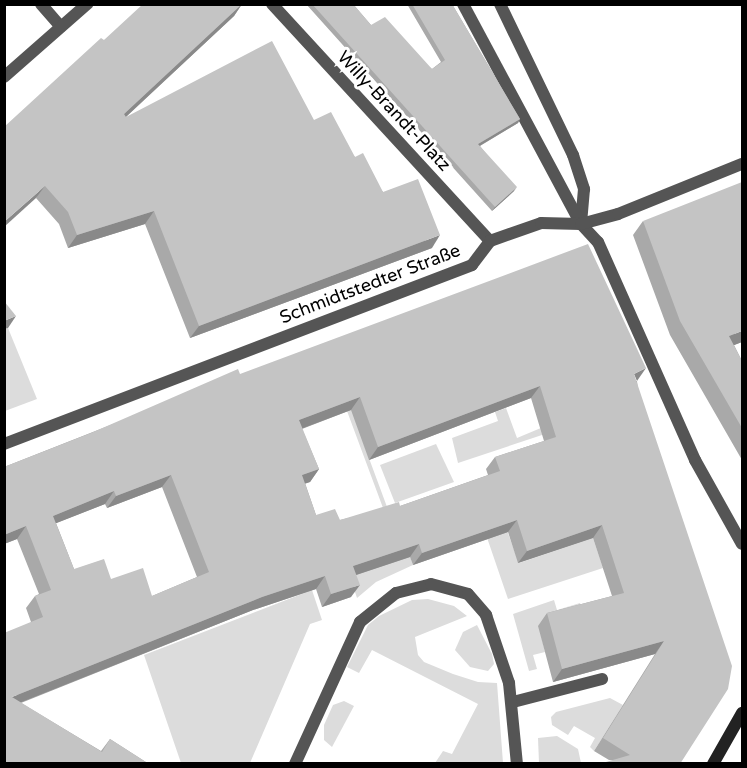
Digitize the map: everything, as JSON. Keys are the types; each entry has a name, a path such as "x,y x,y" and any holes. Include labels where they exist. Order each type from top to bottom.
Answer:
{"street":[{"path":"41,4 61,27"},
{"path":"4,77 87,4"},
{"name":"Willy-Brandt-Platz","path":"272,4 490,241"},
{"path":"464,4 581,224 598,242 695,460 742,544"},
{"path":"500,4 573,156 584,189 581,224"},
{"path":"490,241 541,223 581,224 618,214 742,164"},
{"name":"Schmidtstedter Straße","path":"4,444 472,265 490,241"},
{"path":"295,764 360,622 382,603 413,587 446,585 477,601 493,630 513,702 517,764"},
{"path":"513,702 602,679"},
{"path":"712,764 742,713"}],"shaded area":[{"path":"8,328 37,399 5,411 4,329"},
{"path":"355,403 363,442 390,515 386,516 347,411"},
{"path":"631,405 458,463 452,438 498,421 495,412 506,408 517,438 579,412"},
{"path":"436,444 454,482 395,503 380,465"},
{"path":"396,517 413,565 376,582 357,598 350,577"},
{"path":"503,520 519,563 593,538 603,568 508,599 483,526"},
{"path":"312,590 322,620 310,624 250,763 181,763 144,655"},
{"path":"428,599 454,606 467,616 415,637 418,655 424,662 453,674 478,682 497,683 503,763 435,763 443,751 452,754 478,704 372,650 359,673 347,667 368,625 379,616 412,600"},
{"path":"554,600 557,610 580,603 584,614 539,626 545,652 533,655 537,669 529,671 513,614"},
{"path":"477,625 492,654 494,664 488,671 470,667 455,650 463,632"},
{"path":"610,698 623,705 594,751 590,747 595,738 574,726 568,735 552,725 551,717 556,712"},
{"path":"344,701 354,706 332,747 324,740 324,725 333,705"},
{"path":"557,736 578,749 581,763 539,763 538,738"}],"building":[{"path":"143,4 242,4 124,114 126,117 272,41 314,120 331,112 355,157 363,153 383,192 418,179 440,235 199,326 154,211 77,235 68,212 45,186 4,222 4,127 101,38 104,40"},
{"path":"312,4 353,4 371,25 385,17 432,69 445,60 412,4 452,4 520,119 478,144 517,187 495,207"},
{"path":"742,182 742,331 729,336 742,361 742,428 680,321 643,221"},
{"path":"588,244 646,368 634,374 732,666 728,689 680,764 599,764 630,755 603,738 664,641 562,669 547,613 624,593 602,525 527,551 517,520 422,553 419,544 353,566 360,585 331,594 325,576 262,597 12,697 102,752 110,739 149,764 4,764 4,633 43,617 35,596 51,590 26,526 4,535 4,467 91,433 238,369 240,374","holes":["540,386 556,437 495,457 500,471 400,506 399,502 340,520 335,509 316,515 302,475 319,469 299,420 360,397 378,447","171,475 209,572 152,596 143,568 111,579 104,559 74,569 53,516 114,491 116,496"]},
{"path":"4,301 16,316 4,321"}]}
